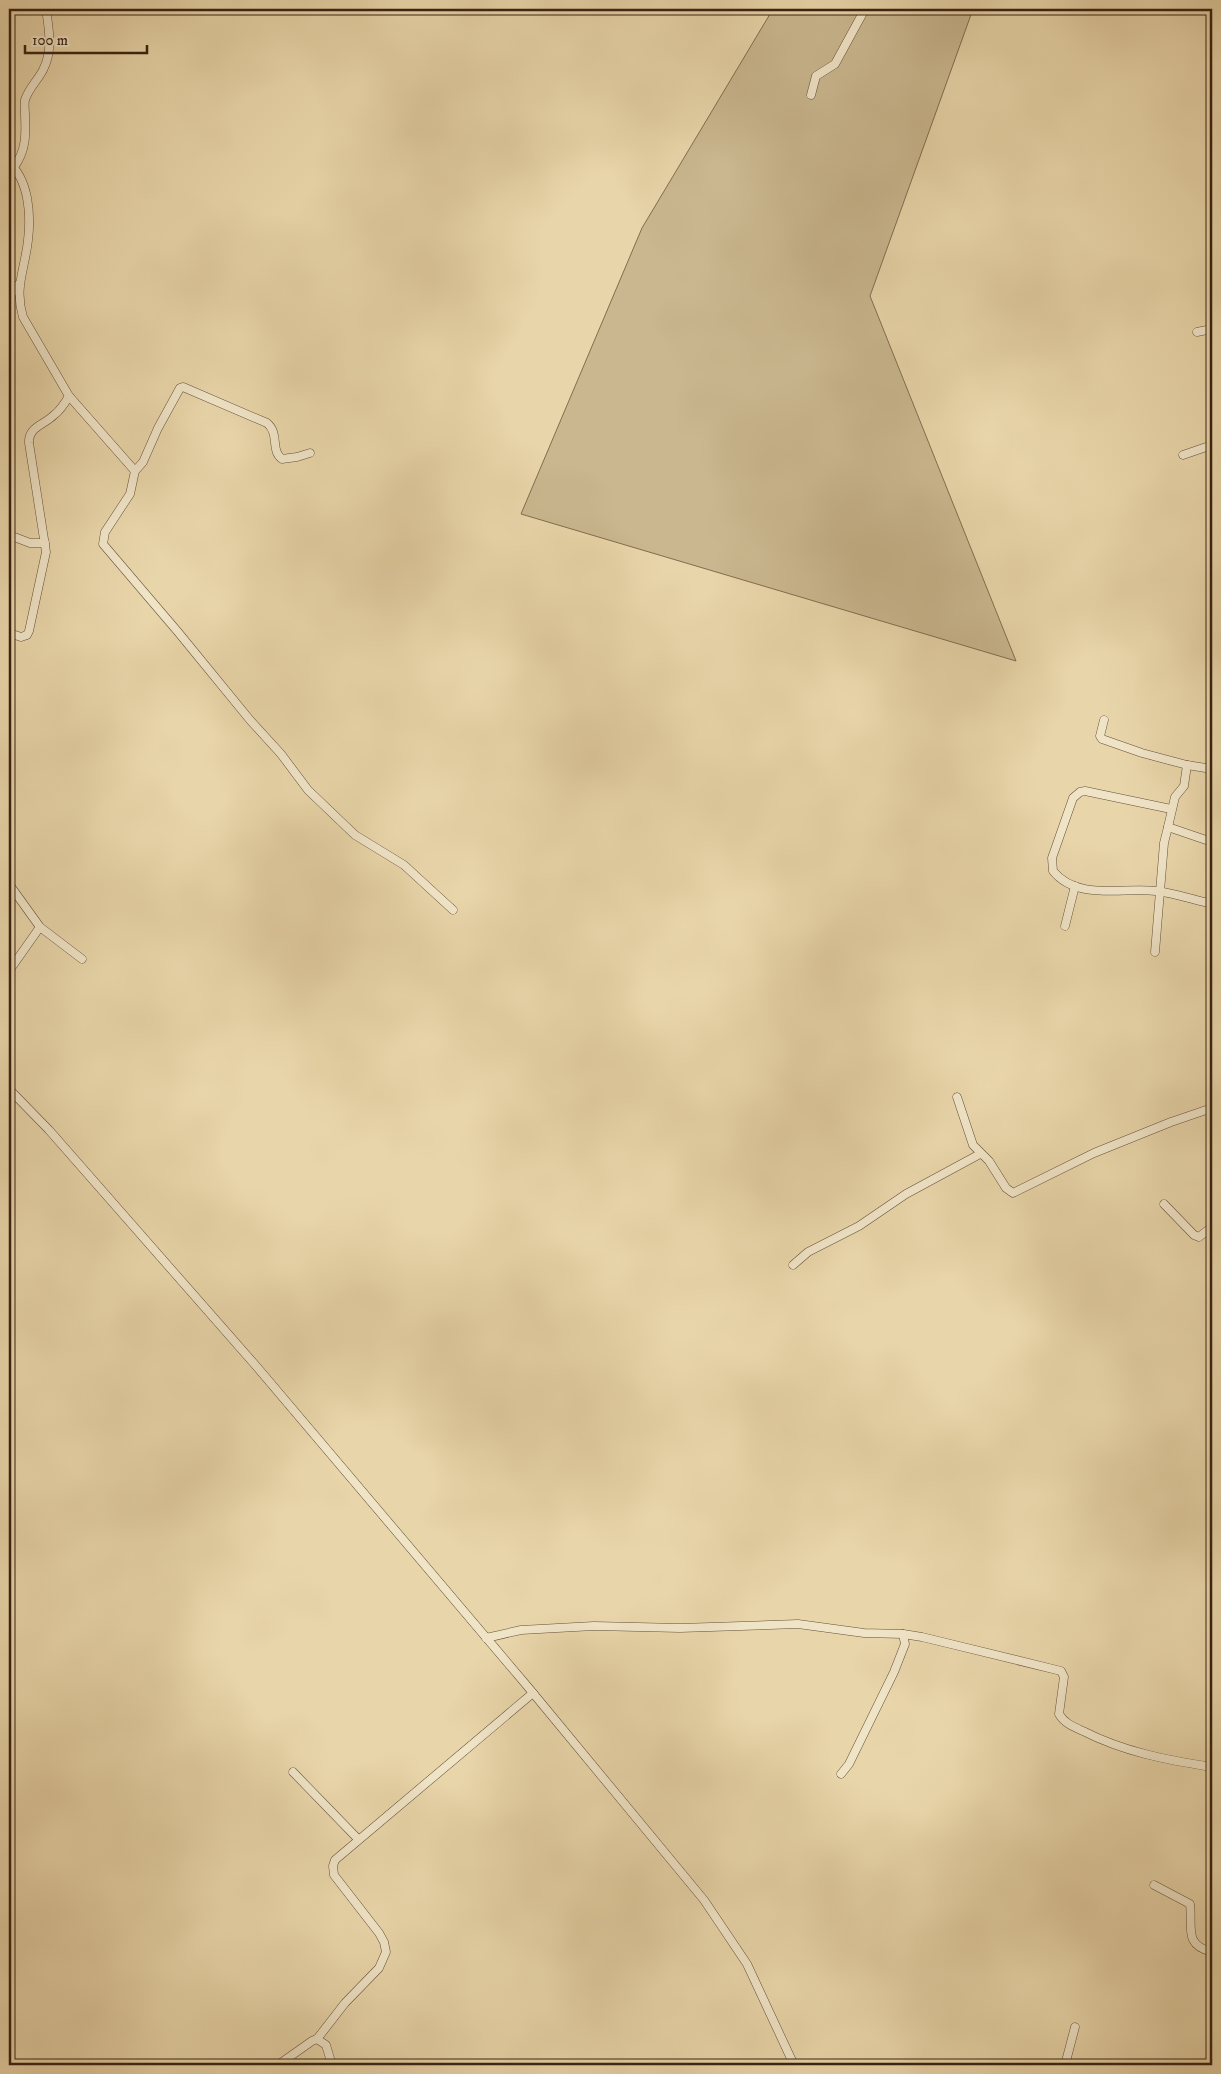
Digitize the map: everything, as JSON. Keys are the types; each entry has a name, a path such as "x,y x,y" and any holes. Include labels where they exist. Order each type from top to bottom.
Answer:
{"street":[{"path":"46,9 50,41 48,58 24,102 25,144 20,159 11,165 20,176 29,220 28,241 19,284 19,304 23,317 69,396 135,471"},
{"path":"811,95 816,76 835,64 865,9"},
{"path":"9,296 19,284"},
{"path":"1197,332 1212,329"},
{"path":"310,453 282,459 277,454 274,431 267,423 182,387 176,391 143,462 135,471 130,494 105,532 103,541 105,548 281,754 308,790 349,830 404,865 453,910"},
{"path":"9,633 22,637 27,635 29,631 45,561 45,543 28,439 32,431 54,416 69,396"},
{"path":"1183,456 1212,445"},
{"path":"9,536 30,543 45,543"},
{"path":"1104,720 1100,731 1102,739 1142,753 1212,770"},
{"path":"1154,952 1164,844 1174,797 1184,786 1187,765"},
{"path":"1171,809 1084,791 1076,794 1070,804 1052,858 1052,865 1057,876 1075,886 1101,892 1137,889 1159,891 1212,904"},
{"path":"1168,827 1212,842"},
{"path":"9,884 40,927 82,959"},
{"path":"1065,926 1075,886"},
{"path":"9,971 40,927"},
{"path":"9,1088 49,1130 189,1289 533,1693 721,1922 747,1964 794,2065"},
{"path":"957,1096 973,1145 989,1161 1006,1188 1013,1192 1094,1154 1171,1122 1212,1108"},
{"path":"793,1265 808,1252 859,1226 906,1194 980,1154"},
{"path":"1164,1204 1194,1234 1199,1236 1212,1227"},
{"path":"486,1638 521,1630 585,1627 680,1628 798,1624 864,1633 903,1634 1061,1671 1064,1677 1060,1714 1066,1722 1122,1749 1166,1760 1212,1767"},
{"path":"841,1774 849,1764 894,1672 905,1644 903,1634"},
{"path":"278,2065 299,2049 317,2039 345,2003 379,1968 386,1952 384,1942 379,1933 334,1875 333,1866 335,1860 533,1693"},
{"path":"293,1772 358,1839"},
{"path":"1154,1885 1190,1904 1192,1940 1199,1948 1212,1952"},
{"path":"1065,2065 1075,2027"},
{"path":"317,2039 326,2045 332,2065"}],"shaded area":[{"path":"773,9 973,9 870,296 1016,661 521,514 642,228"}]}
